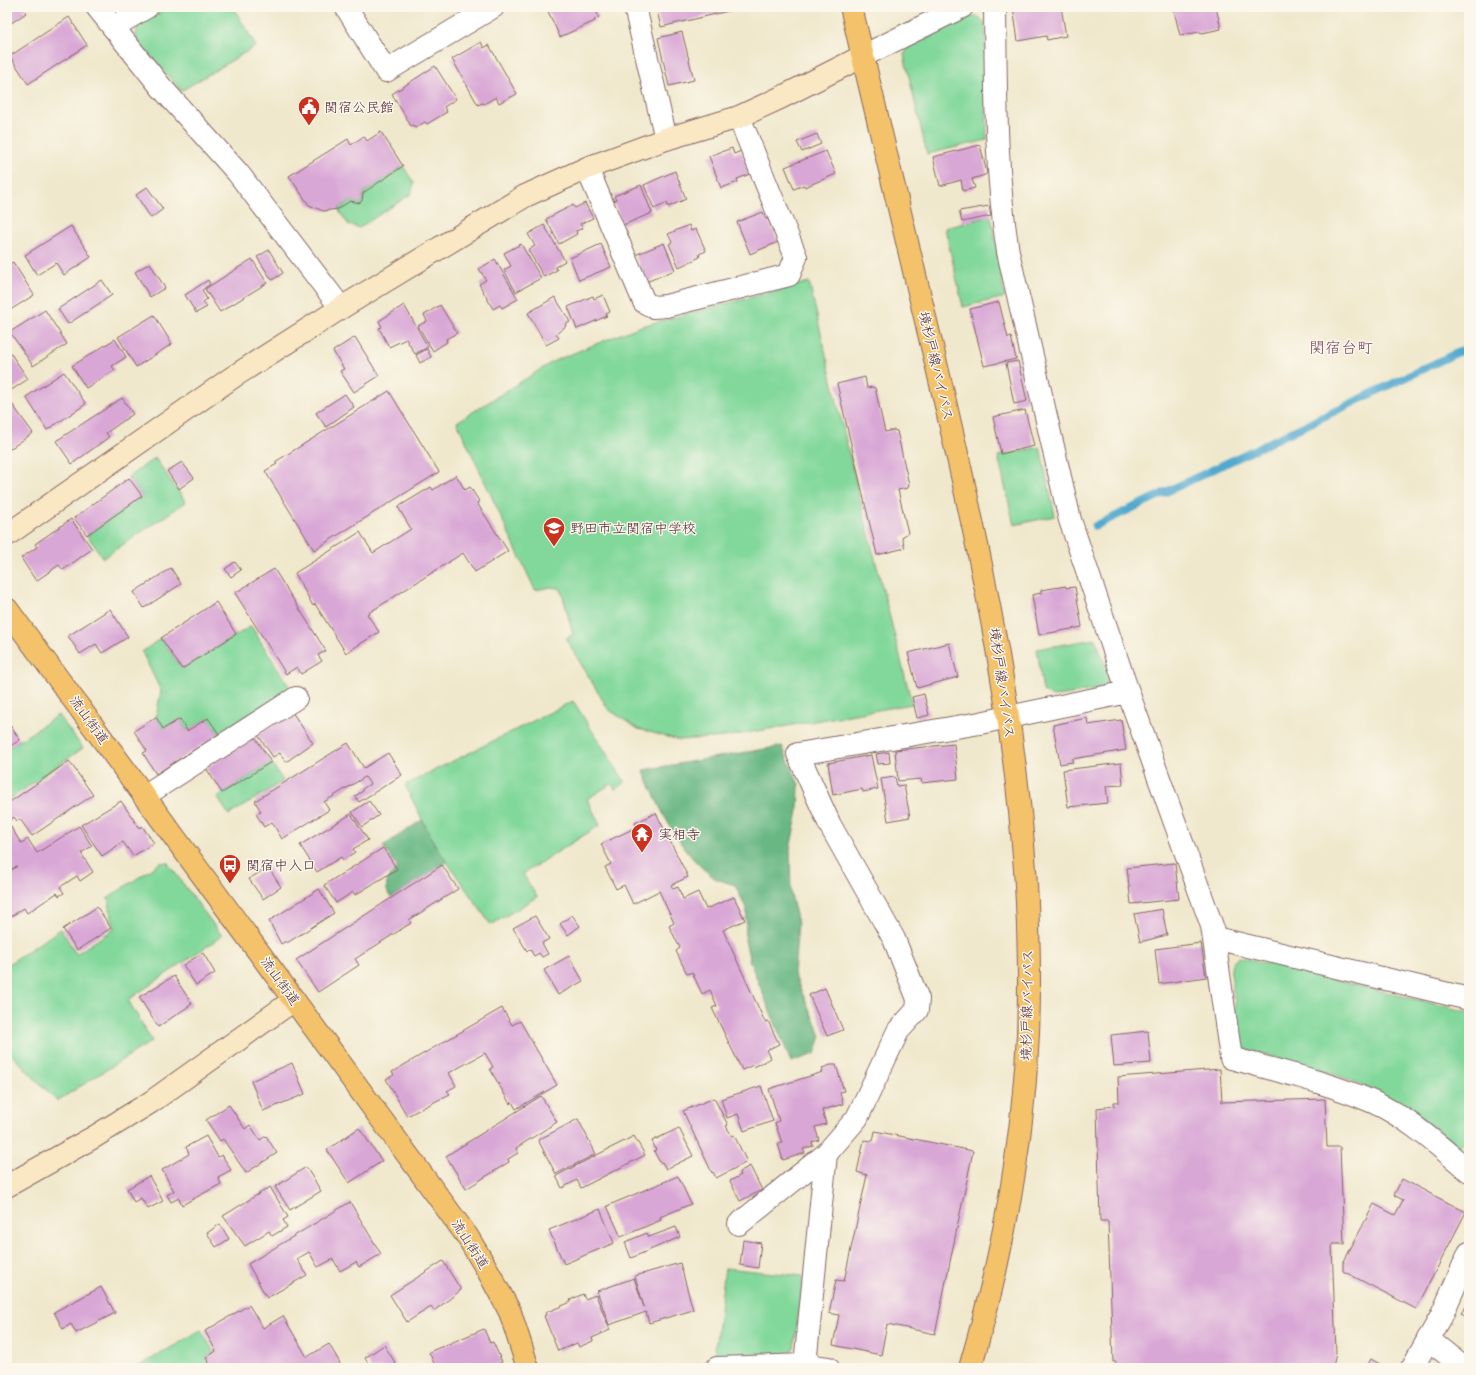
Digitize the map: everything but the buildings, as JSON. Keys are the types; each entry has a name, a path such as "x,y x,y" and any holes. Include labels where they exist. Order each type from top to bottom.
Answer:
{"main road":[{"name":"境杉戸線バイパス","path":"851,7 963,476 993,621 1017,795 1024,864 1028,951 1028,1032 1022,1116 1008,1216 991,1293 970,1368"},
{"name":"流山街道","path":"7,609 467,1236 510,1312 528,1368"}],"street":[{"path":"97,7 161,87 238,173 341,308"},
{"path":"113,27 147,7"},
{"path":"346,7 386,72 493,7"},
{"path":"635,7 666,139"},
{"path":"7,535 233,377 341,308 525,196 587,168 666,139 739,117 962,7"},
{"path":"995,7 997,139 1002,216 1008,252 1070,520 1128,692 1212,926 1215,938 1231,1058 1327,1085 1374,1103 1411,1125 1469,1171"},
{"path":"587,168 644,302 653,307 666,306 789,275 796,257 739,117"},
{"path":"739,1224 826,1154 857,1118 898,1031 917,1010 918,1000 894,938 830,825 798,754 1007,718 1128,692"},
{"path":"144,796 296,698"},
{"path":"1215,938 1469,999"},
{"path":"7,1186 94,1137 151,1102 294,1000"},
{"path":"805,1365 826,1154"},
{"path":"1412,1368 1441,1317 1469,1253"},
{"path":"1428,1339 1464,1368"},
{"path":"717,1368 805,1365 828,1368"}],"green space":[{"path":"169,7 233,7 256,46 181,91 136,39 137,27"},
{"path":"975,15 985,23 987,140 927,154 904,55 910,44"},
{"path":"403,166 414,183 411,194 359,228 348,224 338,209 350,201 359,203 362,201 363,193"},
{"path":"991,216 1005,297 963,307 945,228"},
{"path":"809,282 859,496 912,704 724,737 679,740 638,729 608,709 566,639 573,634 561,589 552,587 535,590 457,422 554,361 638,327"},
{"path":"1040,447 1055,516 1014,525 998,456"},
{"path":"155,458 186,502 103,558 87,535 142,496 128,477"},
{"path":"251,626 290,688 219,734 208,718 187,731 180,719 163,729 156,717 161,691 142,652 161,638 182,669"},
{"path":"1095,639 1110,677 1104,688 1053,697 1043,691 1037,649"},
{"path":"573,701 625,782 616,790 611,784 587,799 600,825 523,874 537,897 491,925 435,845 405,785"},
{"path":"58,715 83,748 7,801 7,749"},
{"path":"782,746 799,785 798,811 790,849 791,895 798,923 794,974 821,1036 815,1054 791,1062 750,962 745,940 747,910 735,885 714,878 689,854 671,828 643,770"},
{"path":"271,762 283,781 229,815 217,797"},
{"path":"422,820 435,845 447,862 391,898 387,890 387,882 398,868 383,846"},
{"path":"167,862 222,936 128,1000 152,1041 57,1101 7,1050 7,965 61,929 76,954 114,929 108,898 160,863"},
{"path":"1239,957 1469,1012 1469,1135 1460,1147 1416,1115 1353,1081 1325,1071 1247,1050 1240,1041 1230,965"},
{"path":"725,1268 803,1276 794,1348 785,1356 714,1359"},
{"path":"201,1330 214,1352 206,1358 212,1368 136,1368"}],"waterway":[{"path":"1095,526 1469,347"}],"place":[{"name":"関宿公民館","path":"309,126"},
{"name":"野田市立関宿中学校","path":"554,548"},
{"name":"実相寺","path":"642,854"},
{"name":"関宿中入口","path":"230,884"}],"district":[{"name":"関宿台町","path":"1341,348"}]}
